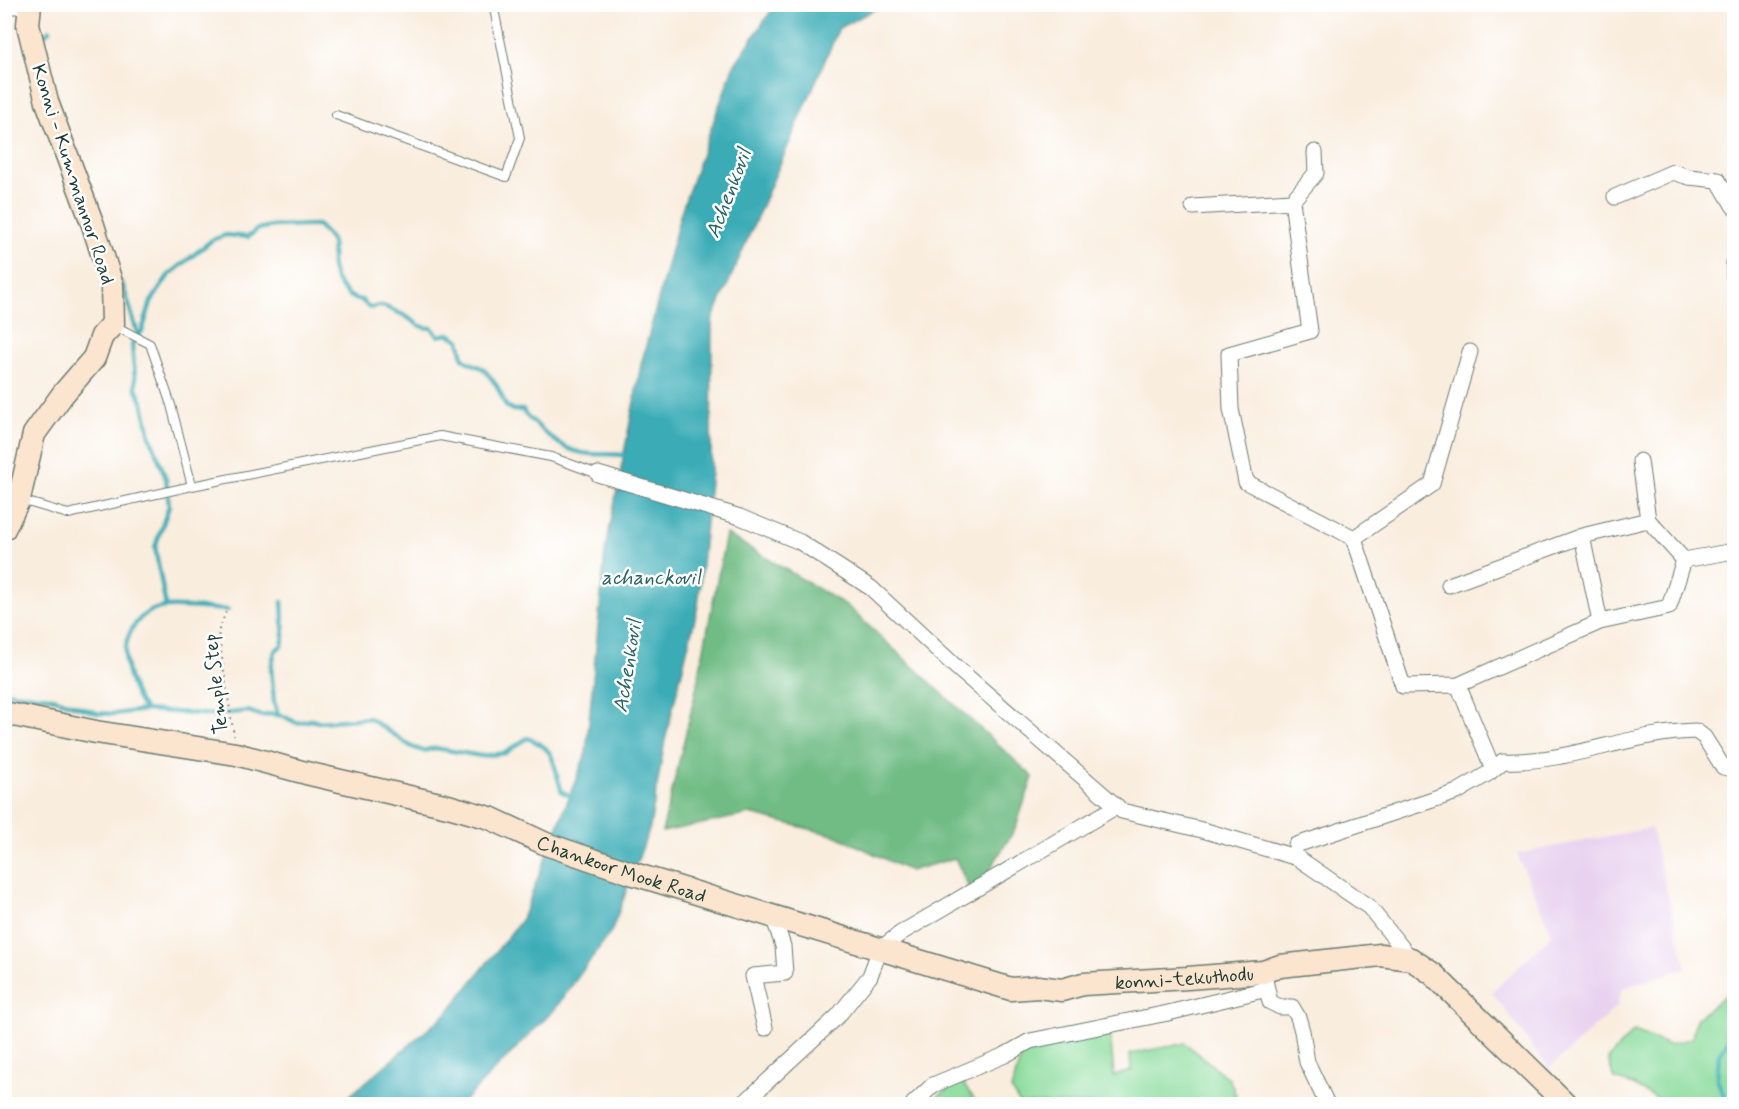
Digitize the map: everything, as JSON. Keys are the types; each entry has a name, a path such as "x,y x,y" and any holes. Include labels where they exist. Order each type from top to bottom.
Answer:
{"main road":[{"name":"Konni - Kummannor Road","path":"29,5 28,24 47,102 93,225 112,285 112,324"},
{"path":"4,529 34,434 63,394 94,358 102,336 112,324"},
{"name":"Chankoor Mook Road","path":"4,713 96,732 236,754 490,818 546,844 764,914"},
{"name":"konni-tekuthodu","path":"764,914 1011,989 1038,987 1062,990 1083,984 1188,978 1265,980 1280,966 1381,955 1411,959 1433,974 1566,1104"}],"street":[{"path":"4,6 29,5"},
{"path":"1193,207 1292,201 1316,173 1315,152"},
{"path":"1616,197 1673,172 1689,177 1718,180 1734,207"},
{"path":"1292,201 1310,331 1228,354 1231,410 1246,482 1354,538 1403,686 1458,685 1600,622 1669,607 1684,560"},
{"path":"1734,263 1734,277"},
{"path":"1354,538 1432,484 1470,352"},
{"path":"1640,461 1648,520 1684,560"},
{"path":"598,474 740,517 800,542 872,588 956,667 1122,811 1206,831 1298,858 1369,907 1411,959"},
{"path":"1449,585 1582,536 1648,520"},
{"path":"1582,536 1600,622"},
{"path":"1684,560 1734,551"},
{"path":"1458,685 1493,769"},
{"path":"1296,845 1457,792 1503,761 1524,762 1641,738 1696,731 1704,737 1723,767 1734,769"},
{"path":"743,1104 838,1016 870,975 880,949 901,933 1117,806"},
{"path":"764,914 783,946 785,973 753,976 765,1028"},
{"path":"913,1104 933,1085 1005,1055 1030,1041 1168,1012 1265,980 1270,1002 1280,1007 1292,1006 1298,1017 1307,1062 1327,1104"}],"lane":[{"path":"336,115 506,177 520,138 494,4"},
{"path":"112,324 150,344 171,405 192,486"},
{"path":"12,498 68,514 192,486 440,436 551,457 598,474"}],"path":[{"name":"Temple Step","path":"226,612 218,632 236,754"}],"shaded area":[{"path":"1651,828 1686,968 1622,988 1618,1005 1549,1069 1492,992 1552,935 1517,854"}],"green space":[{"path":"726,534 846,605 1033,777 1015,829 973,897 955,858 910,871 837,836 750,814 662,832 695,695"},
{"path":"1734,988 1734,1104 1688,1104 1682,1099 1661,1101 1633,1085 1614,1079 1608,1059 1634,1031 1669,1045 1692,1038 1696,1019"},
{"path":"1110,1032 1114,1076 1131,1071 1130,1054 1185,1043 1229,1079 1240,1104 1020,1104 1011,1090 1023,1051 1041,1039"},
{"path":"961,1081 978,1104 926,1104"}],"water":[{"name":"achanckovil","path":"775,5 883,5 839,28 712,321 711,471 698,606 665,740 650,827 612,930 555,1009 461,1104 340,1104 448,1012 522,919 586,753 605,552 641,365 681,212 733,67"}],"waterway":[{"path":"43,46 43,36 50,30"},
{"path":"166,607 155,547 169,506 166,479 136,388 132,345 142,331 151,302 168,276 212,240 226,235 248,237 258,229 272,226 318,225 332,243 332,267 336,278 342,289 352,297 362,300 369,308 381,306 404,315 422,327 432,328 438,336 449,334 459,340 463,358 484,369 497,386 506,406 513,410 523,410 560,444 582,453 629,456"},
{"path":"122,283 139,338"},
{"path":"278,715 274,702 271,668 275,651 282,645 284,636 282,602"},
{"path":"228,610 167,607 157,609 140,618 130,634 125,653 133,688 138,700 146,710 215,715 248,711 262,716 271,714 283,716 297,723 311,720 318,722 369,718 412,747 423,751 435,748 481,756 505,753 527,738 545,747 550,753 562,792 575,797"},
{"path":"4,692 50,697 97,713 114,714 145,710"},
{"path":"1727,1104 1717,1079 1719,1054 1734,1034"}],"water label":[{"name":"Achenkovil","path":"728,193"},
{"name":"Achenkovil","path":"627,666"}]}
